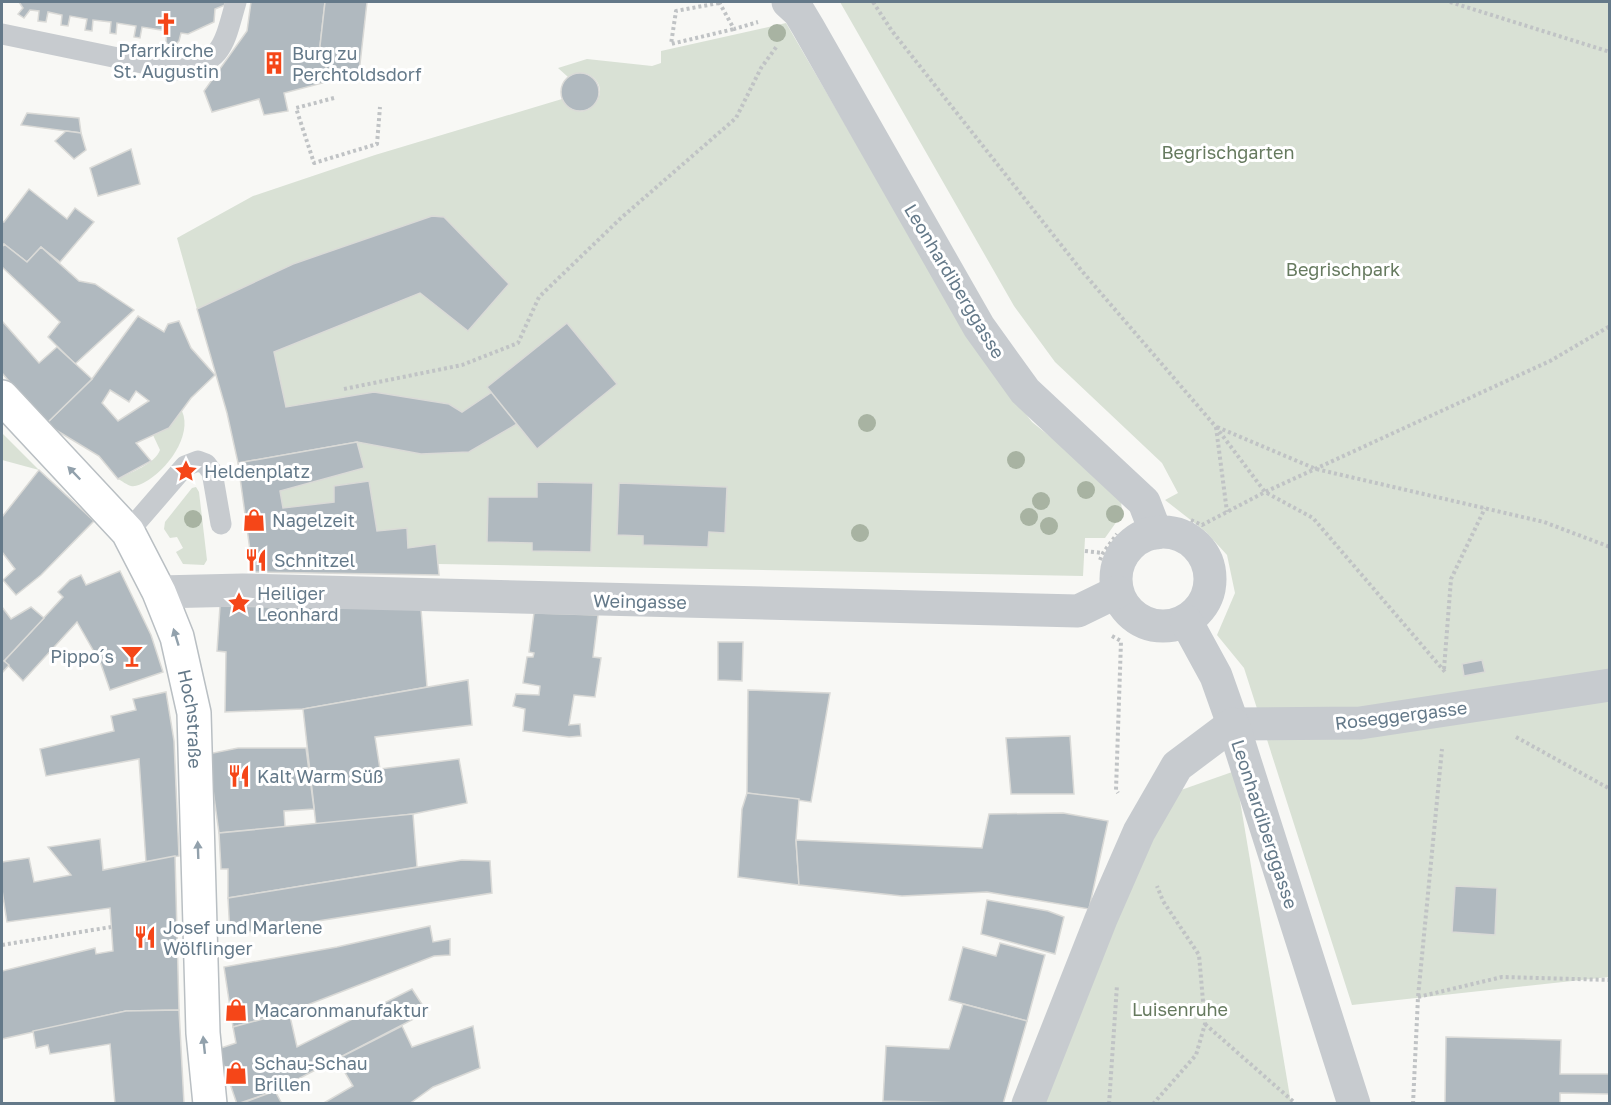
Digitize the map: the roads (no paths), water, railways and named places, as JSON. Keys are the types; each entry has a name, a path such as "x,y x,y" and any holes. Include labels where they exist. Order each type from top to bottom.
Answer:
{"main road":[{"name":"Hochstraße","path":"2,397 128,532 159,592 177,637 194,712 203,1033 210,1104"}],"street":[{"name":"Leonhardiberggasse","path":"788,2 799,12 808,27 979,327 1025,391 1144,502 1156,533"},
{"path":"1156,533 1178,534 1197,545 1209,564 1211,586 1203,606 1186,621 1158,627 1132,616 1117,592 1116,572 1124,554 1137,540 1156,533"},
{"name":"Weingasse","path":"159,592 243,590 1078,611 1117,592"},
{"path":"1186,621 1216,676 1233,724"},
{"name":"Roseggergasse","path":"1233,724 1360,723 1610,685"},
{"name":"Leonhardiberggasse","path":"1028,1104 1101,919 1139,832 1177,766 1233,724 1354,1104"}],"lane":[{"path":"2,33 176,70 196,67 218,54 236,2"},
{"path":"128,532 185,466 198,461 206,464 212,472 221,524"}],"place":[{"name":"Pfarrkirche St. Augustin","path":"166,24"},
{"name":"Burg zu Perchtoldsdorf","path":"274,63"},
{"name":"Heldenplatz","path":"186,471"},
{"name":"Nagelzeit","path":"254,520"},
{"name":"Schnitzel","path":"256,560"},
{"name":"Heiliger Leonhard","path":"239,603"},
{"name":"Pippo´s","path":"132,656"},
{"name":"Kalt Warm Süß","path":"239,776"},
{"name":"Josef und Marlene Wölflinger","path":"145,937"},
{"name":"Macaronmanufaktur","path":"236,1010"},
{"name":"Schau-Schau Brillen","path":"236,1073"}],"park label":[{"name":"Begrischgarten","path":"1228,152"},
{"name":"Begrischpark","path":"1343,269"},
{"name":"Luisenruhe","path":"1180,1009"}]}
